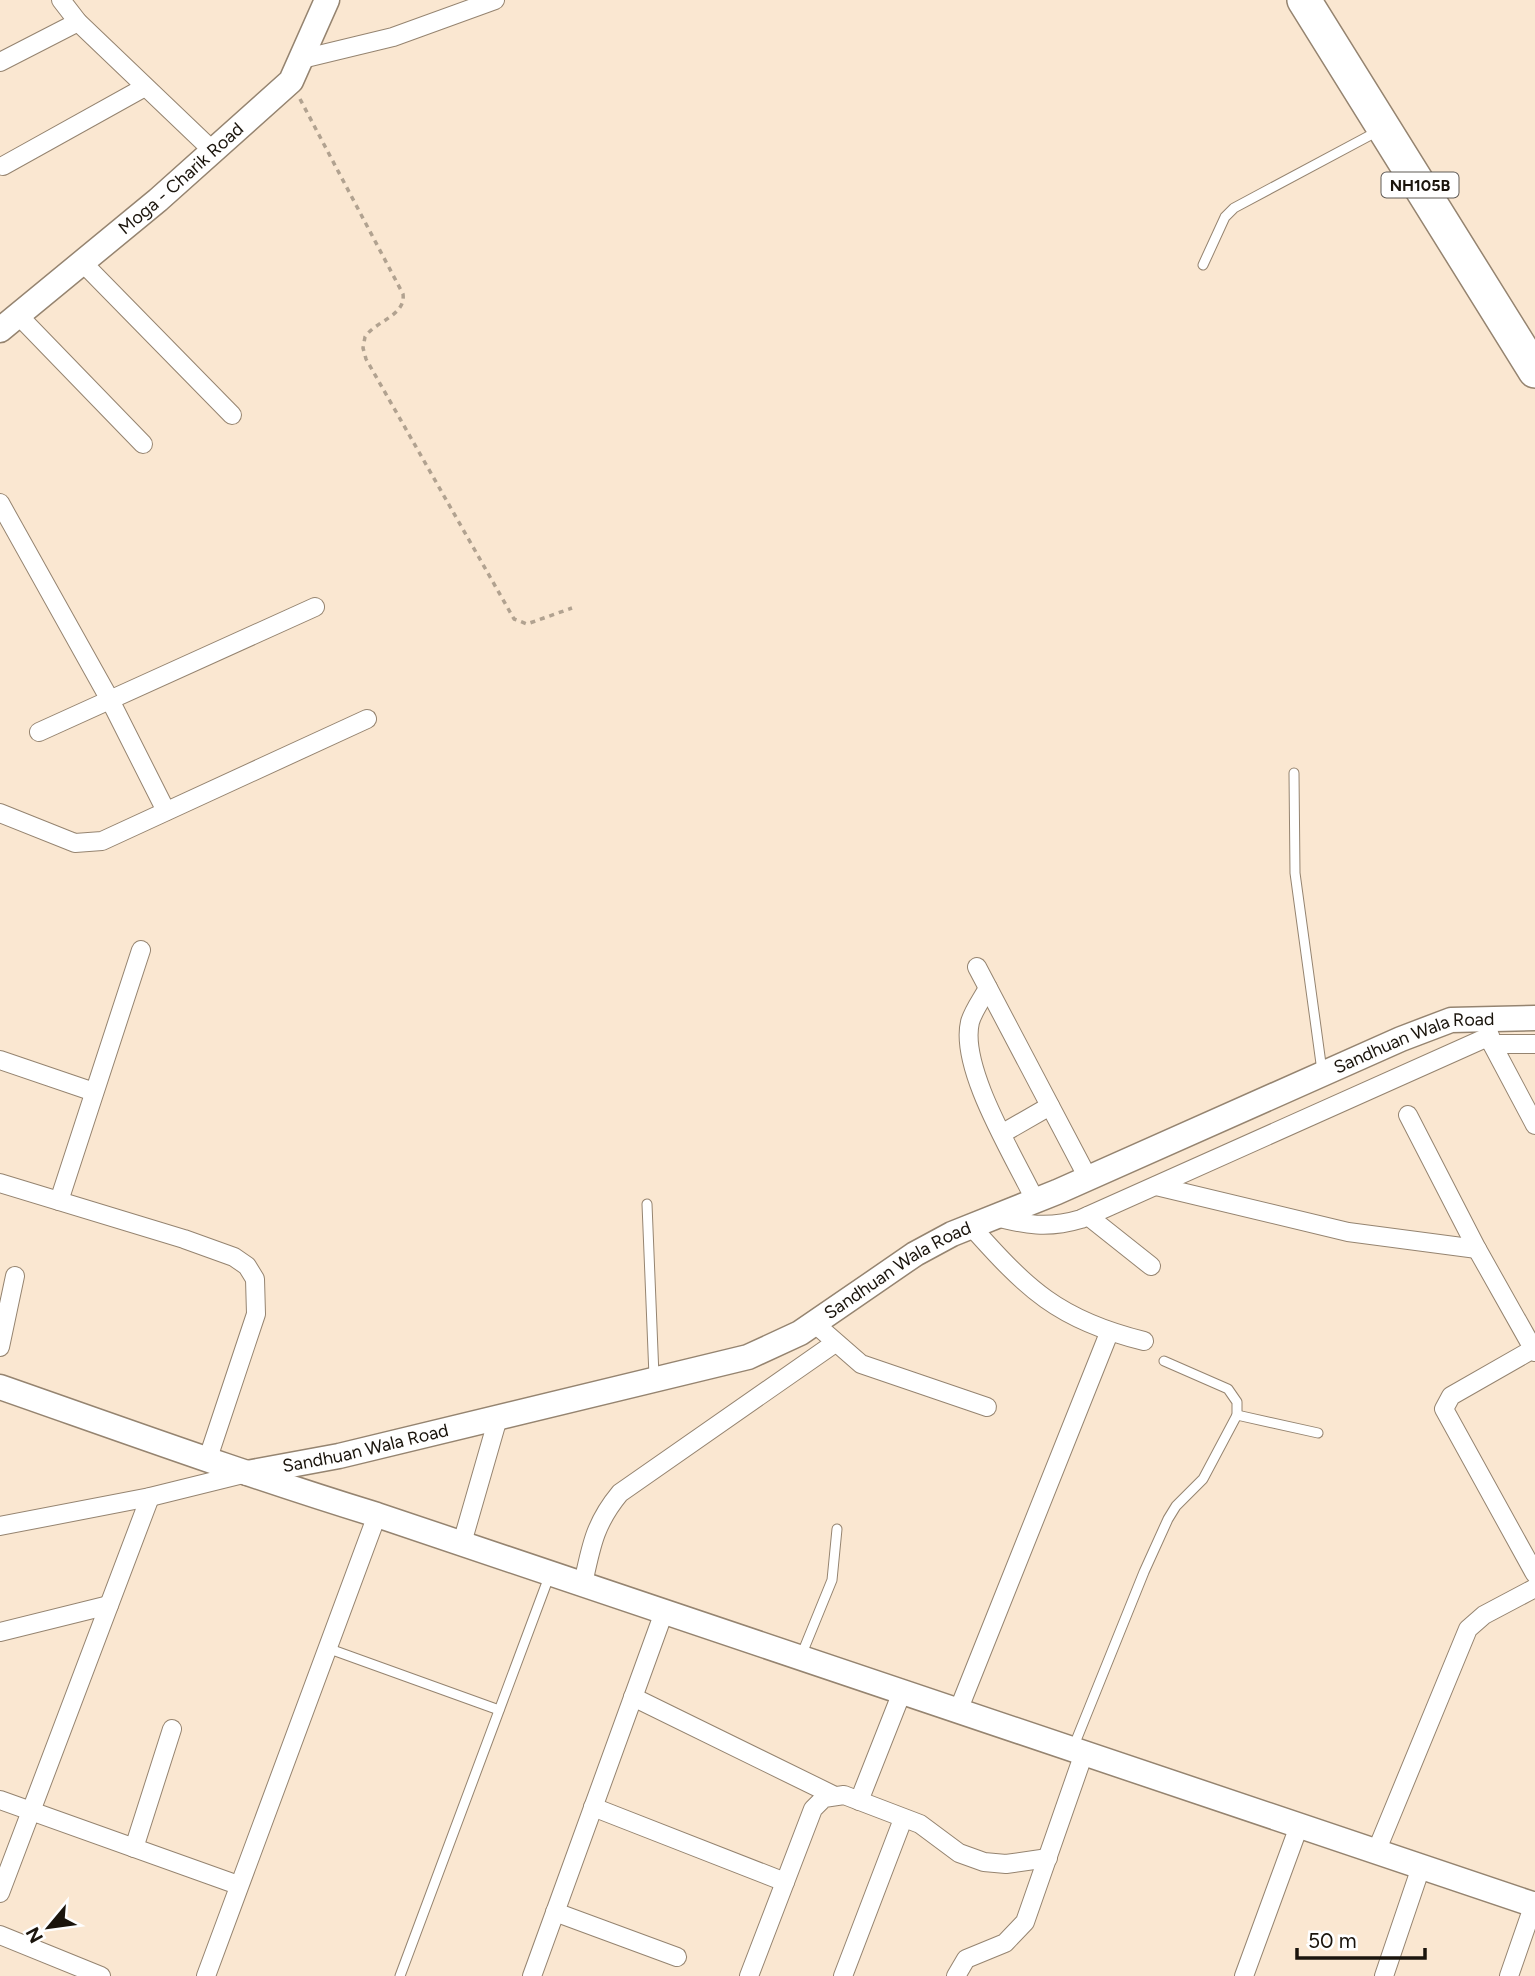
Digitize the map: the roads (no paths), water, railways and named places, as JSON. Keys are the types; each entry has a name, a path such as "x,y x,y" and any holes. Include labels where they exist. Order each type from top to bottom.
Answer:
{"highway":[{"name":"NH105B","path":"1304,0 1535,371"}],"street":[{"path":"61,0 78,22 214,151"},
{"name":"Moga - Charik Road","path":"9,323 214,151 291,81 327,0"},
{"path":"302,59 393,37 495,0"},
{"path":"0,62 78,22"},
{"path":"3,166 145,87"},
{"path":"82,262 232,415"},
{"path":"9,323 143,444"},
{"path":"0,503 110,700 166,811"},
{"path":"39,732 315,607"},
{"path":"0,813 85,844 102,841 367,719"},
{"path":"59,1201 141,950"},
{"path":"977,967 1088,1178"},
{"path":"988,988 971,1020 970,1057 1035,1200"},
{"name":"Sandhuan Wala Road","path":"243,1474 339,1456 748,1357 814,1324 915,1254 981,1220 1088,1178 1322,1073 1451,1020 1489,1032 1535,1018"},
{"path":"1489,1032 1535,1125"},
{"path":"981,1220 1033,1227 1065,1224 1156,1186 1489,1032 1535,1044"},
{"path":"0,1060 94,1092"},
{"path":"1003,1133 1050,1106"},
{"path":"1408,1115 1476,1249 1534,1350 1451,1396 1444,1409 1535,1574"},
{"path":"0,1183 234,1257 247,1266 255,1279 256,1314 208,1458"},
{"path":"1156,1186 1348,1231 1476,1249"},
{"path":"1088,1216 1151,1266"},
{"path":"981,1220 1038,1296 1066,1314 1109,1333 1144,1341"},
{"path":"0,1347 15,1276"},
{"path":"814,1324 861,1364 987,1406"},
{"path":"958,1711 1109,1333"},
{"path":"583,1584 593,1538 602,1515 620,1493 835,1343"},
{"path":"0,1387 208,1458 243,1474 462,1543 1376,1852 1535,1903 1509,1976"},
{"path":"462,1543 498,1418"},
{"path":"0,1526 150,1497 243,1474"},
{"path":"0,1894 150,1497"},
{"path":"206,1976 377,1515"},
{"path":"1376,1852 1468,1629 1484,1615 1535,1588"},
{"path":"0,1632 109,1605"},
{"path":"532,1976 664,1612"},
{"path":"859,1801 902,1692"},
{"path":"634,1697 833,1795 859,1801 934,1832 960,1853 984,1862 1006,1864 1048,1858"},
{"path":"134,1848 172,1729"},
{"path":"956,1976 966,1959 1005,1943 1025,1922 1048,1858 1079,1751"},
{"path":"749,1976 813,1809 818,1802 833,1795"},
{"path":"0,1800 238,1885"},
{"path":"593,1807 785,1882"},
{"path":"843,1976 903,1819"},
{"path":"1244,1976 1299,1826"},
{"path":"1384,1976 1421,1867"},
{"path":"555,1912 677,1957"},
{"path":"0,1935 101,1976"}],"lane":[{"path":"1203,265 1225,217 1234,208 1275,183 1384,128"},
{"path":"1294,773 1295,873 1322,1073"},
{"path":"647,1204 654,1381"},
{"path":"1079,1751 1143,1572 1168,1519 1183,1498 1203,1479 1237,1415 1237,1402 1228,1390 1164,1361"},
{"path":"1237,1415 1318,1433"},
{"path":"800,1657 832,1580 837,1529"},
{"path":"400,1976 551,1573"},
{"path":"327,1648 499,1710"}]}
